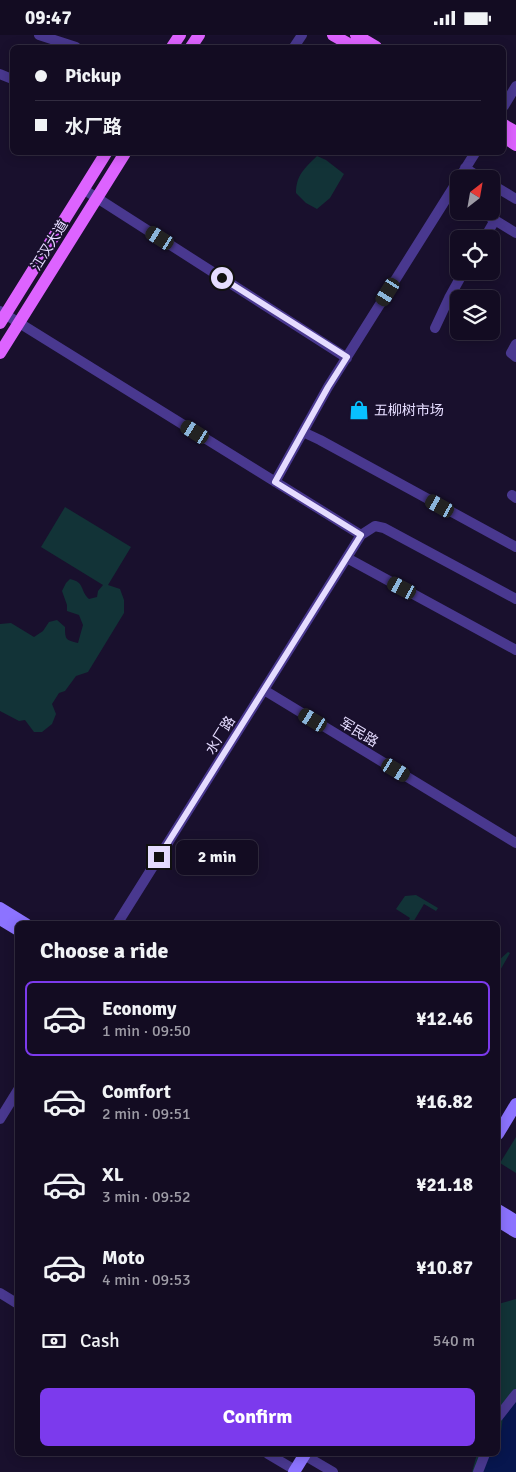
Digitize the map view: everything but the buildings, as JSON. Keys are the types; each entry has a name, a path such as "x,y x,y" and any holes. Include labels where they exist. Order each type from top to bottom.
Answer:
{"main road":[{"path":"333,35 350,45"},
{"path":"356,35 373,45"},
{"name":"江汉大道","path":"2,316 105,155"},
{"name":"江汉大道","path":"0,353 124,155"},
{"path":"95,170 95,175 100,179 109,178"},
{"path":"73,205 79,201 82,202 87,207 87,213"},
{"path":"0,908 21,921"},
{"path":"0,919 15,928"},
{"path":"500,1122 516,1095"},
{"path":"500,1131 516,1104"},
{"path":"500,1211 516,1221"},
{"path":"500,1222 516,1232"},
{"path":"292,1470 301,1456"}],"street":[{"path":"39,35 70,45"},
{"path":"506,103 516,86"},
{"path":"468,170 465,168 473,155"},
{"path":"83,189 347,357"},
{"path":"500,189 516,199"},
{"path":"275,482 347,357 450,202"},
{"path":"489,230 494,220 516,233"},
{"path":"435,328 459,280"},
{"path":"2,316 19,323 361,535 374,526 384,528 516,599"},
{"path":"516,344 510,353 516,357"},
{"path":"303,433 320,440 516,547"},
{"name":"水厂路","path":"119,921 361,535"},
{"path":"347,558 516,650"},
{"name":"军民路","path":"264,690 516,843"},
{"path":"0,1119 15,1095"},
{"path":"0,1293 15,1302"},
{"path":"500,1414 516,1394"},
{"path":"271,1456 292,1470"},
{"path":"305,1456 333,1472"},
{"path":"478,1472 484,1456"}],"green space":[{"path":"317,156 326,160 344,174 330,198 317,209 306,203 296,193 296,187 299,177 305,168"},
{"path":"65,507 131,547 108,585 120,589 124,600 124,613 88,672 76,676 65,691 59,693 52,704 56,714 52,724 42,732 34,732 25,720 19,721 0,711 0,624 11,623 34,637 43,631 49,622 57,620 65,627 67,639 78,643 83,625 79,615 67,611 62,591 70,579 75,580 89,599 97,597 98,591 103,585 41,547"},
{"path":"416,895 438,908 436,911 424,904 414,921 408,921 410,918 396,909 405,896"},
{"path":"508,952 510,953 500,970 500,959"},
{"path":"516,1137 516,1173 500,1163"},
{"path":"516,1299 516,1472 472,1472 476,1456 500,1456 500,1303"}],"shaded area":[{"path":"516,1400 516,1472 480,1472 484,1456 500,1456 500,1434 503,1417"}],"place":[{"name":"五柳树市场","path":"359,410"}],"route":[{"path":"159,857 361,535 275,482 347,357 222,278"}]}
